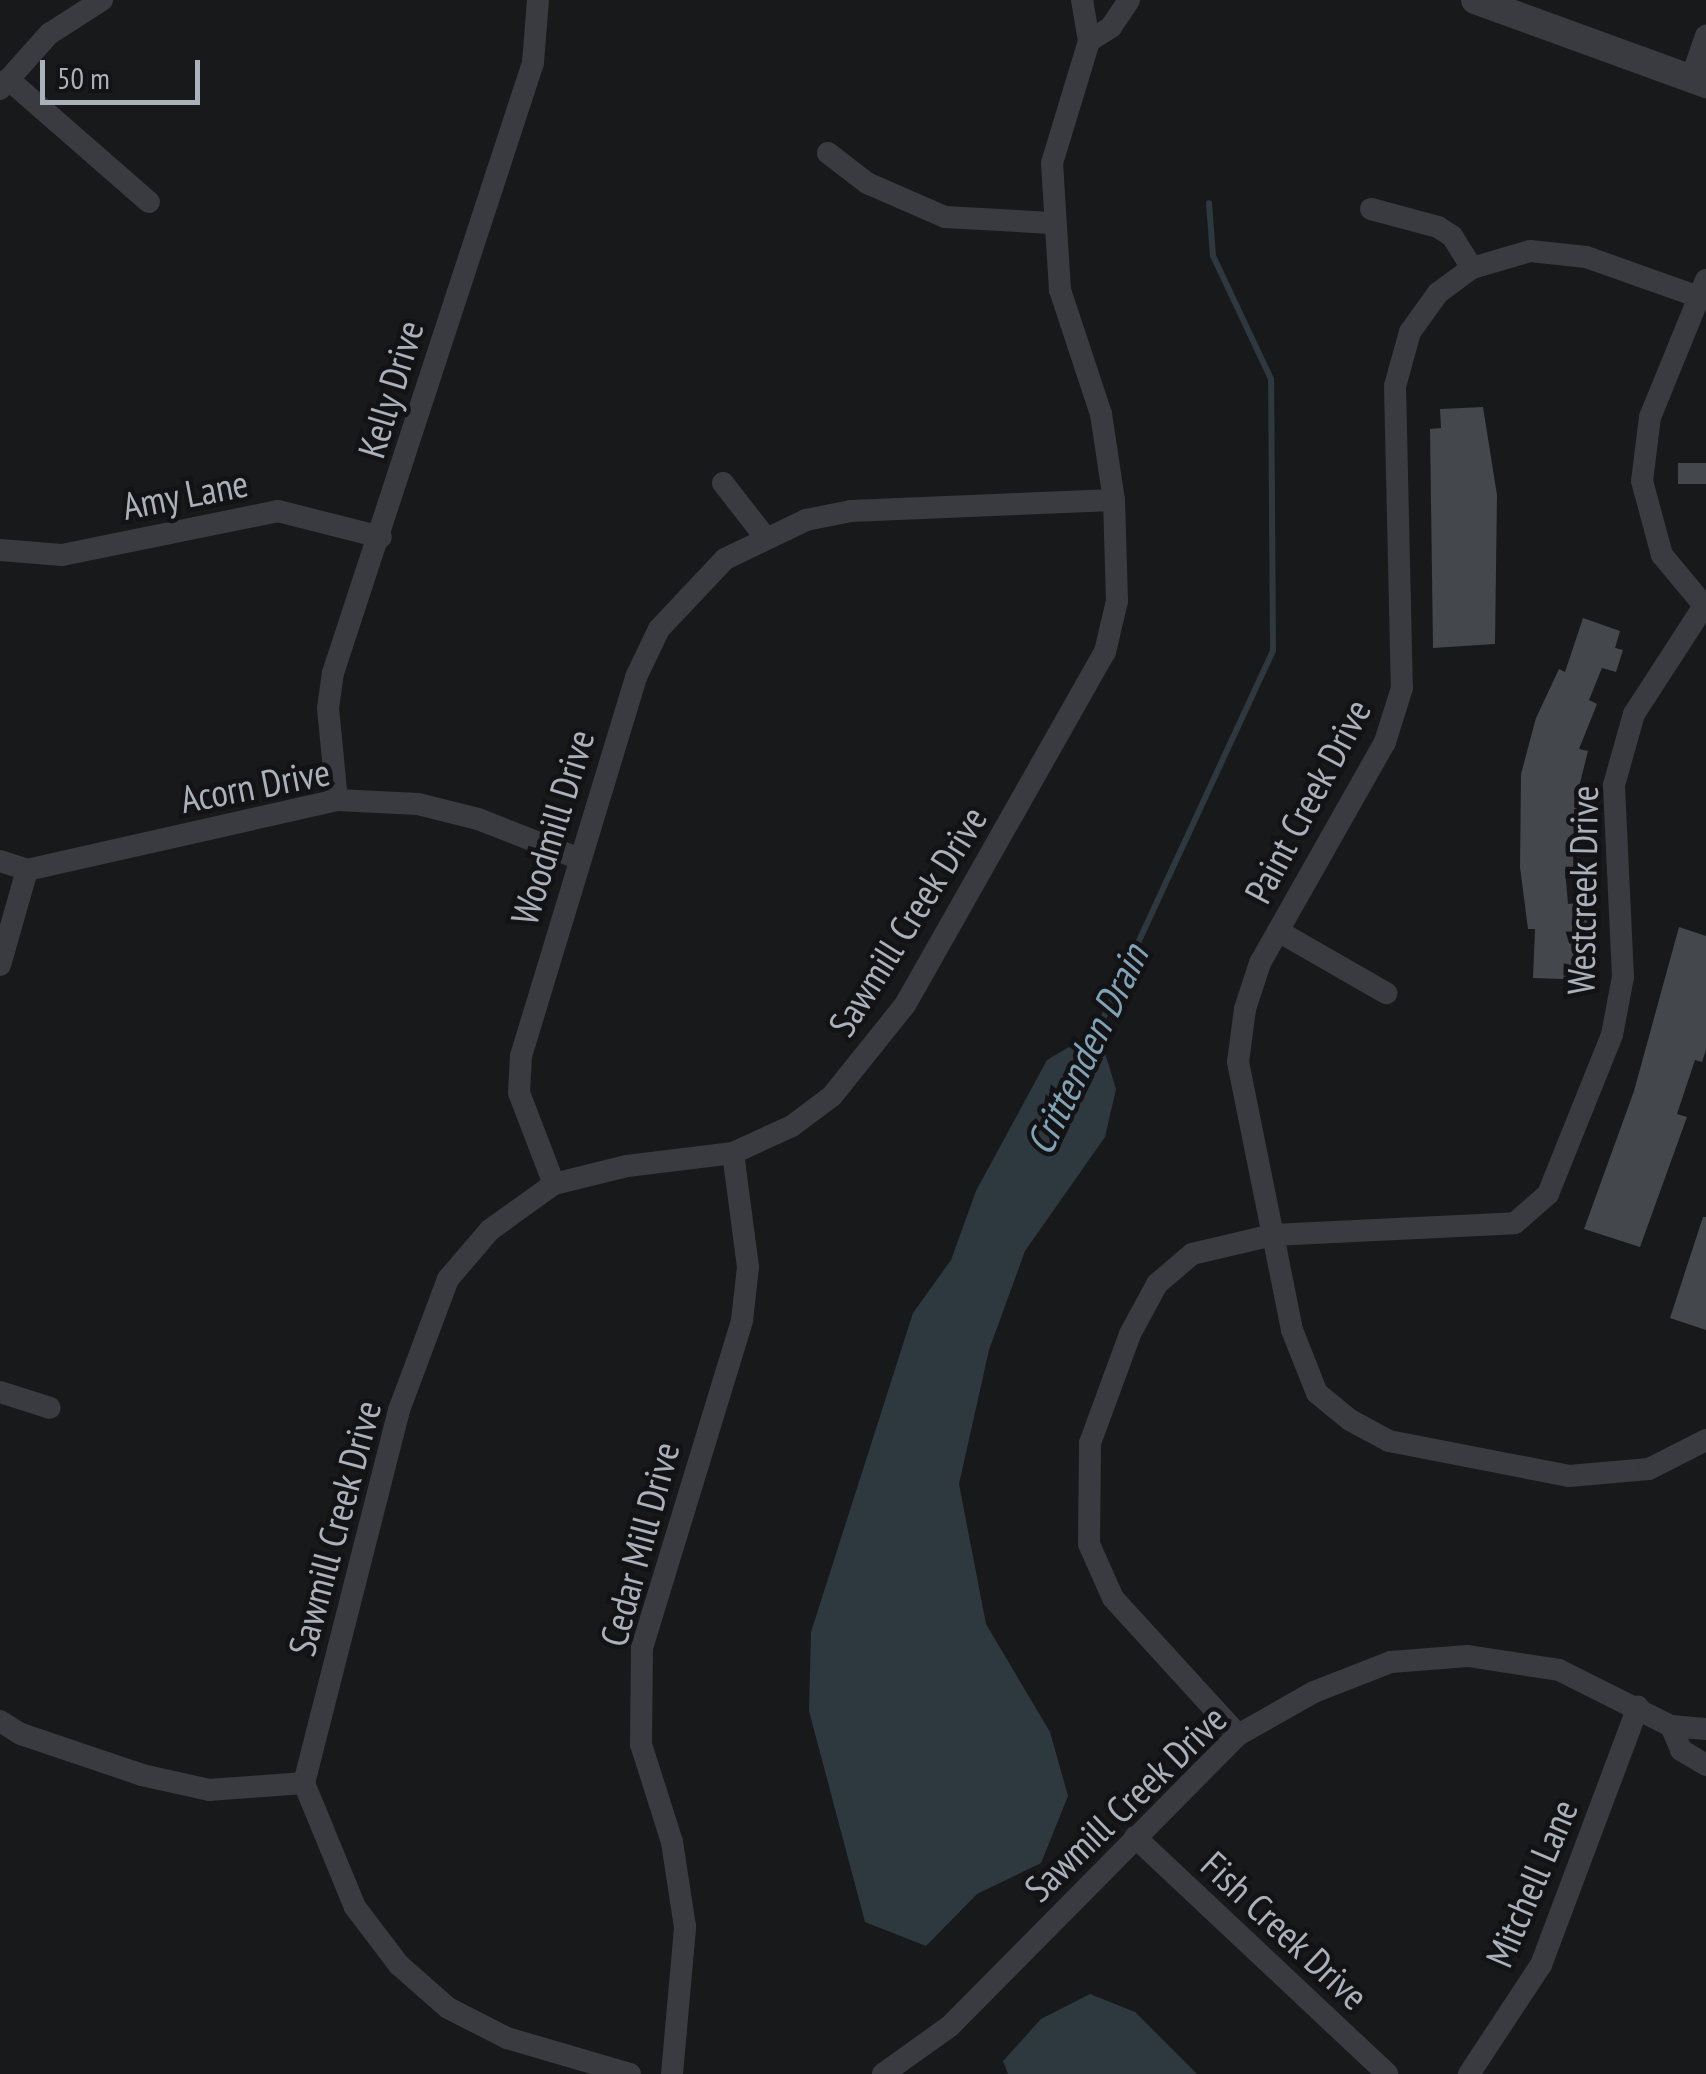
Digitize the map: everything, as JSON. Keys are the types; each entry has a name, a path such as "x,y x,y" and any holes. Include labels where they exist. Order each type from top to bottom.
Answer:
{"street":[{"path":"102,0 48,34 4,84 149,202"},
{"name":"Kelly Drive","path":"337,800 328,708 333,673 381,536 532,63 538,0"},
{"name":"Sawmill Creek Drive","path":"304,1783 399,1410 428,1322 465,1256 514,1209 554,1184 628,1166 734,1154 792,1126 832,1096 930,964 1104,652 1117,600 1114,500 1101,414 1060,290 1051,223 1052,163 1090,42 1082,0"},
{"name":"Sawmill Creek Drive","path":"1090,42 1110,28 1128,0"},
{"path":"1475,0 1698,82 1706,36"},
{"path":"828,152 867,183 945,217 1051,223"},
{"path":"1370,209 1438,227 1472,268 1501,256 1550,250 1702,288 1647,427 1642,481 1662,555 1705,607"},
{"name":"Paint Creek Drive","path":"1472,268 1428,306 1400,358 1404,657 1396,714 1251,985 1238,1062 1292,1330 1317,1392 1350,1420 1389,1441 1569,1476 1649,1469 1706,1440"},
{"path":"723,483 765,537"},
{"name":"Woodmill Drive","path":"554,1184 519,1093 521,1056 636,677 659,629 725,559 765,537 852,511 1114,500"},
{"name":"Amy Lane","path":"0,550 62,555 278,511 381,536"},
{"name":"Westcreek Drive","path":"1274,1234 1363,1234 1515,1223 1539,1202 1578,1130 1597,1078 1623,977 1614,785 1634,714 1705,607"},
{"name":"Acorn Drive","path":"0,862 27,870 337,800 418,804 478,819 580,860"},
{"path":"0,965 27,870"},
{"path":"1278,931 1386,993"},
{"name":"Cedar Mill Drive","path":"672,2074 685,1927 672,1842 641,1744 642,1648 742,1320 748,1267 734,1154"},
{"path":"1238,1736 1113,1598 1089,1544 1085,1492 1090,1443 1156,1284 1192,1254 1274,1234"},
{"path":"0,1392 50,1408"},
{"name":"Sawmill Creek Drive","path":"882,2074 950,2026 1238,1736 1314,1692 1391,1662 1468,1656 1559,1670 1672,1726 1706,1729"},
{"name":"Mitchell Lane","path":"1469,2074 1541,1965 1638,1708"},
{"path":"0,1721 21,1734 142,1775 209,1790 304,1783 356,1908 399,1965 448,2008 507,2038 630,2074"},
{"name":"Sawmill Creek Drive","path":"1672,1726 1681,1750 1706,1766"},
{"name":"Fish Creek Drive","path":"1135,1837 1388,2074"}],"water":[{"path":"1098,1030 1116,1089 1105,1137 1025,1251 989,1350 959,1484 986,1624 1050,1732 1068,1796 1041,1863 977,1894 926,1946 865,1922 809,1711 811,1632 913,1313 951,1260 976,1191 1047,1060"},
{"path":"1090,1994 1135,2012 1197,2074 1008,2074 1003,2061 1041,2019"}],"building":[{"path":"1483,407 1497,495 1495,644 1433,648 1430,429 1441,428 1440,409"},
{"path":"1678,463 1706,463 1706,484 1678,484"},
{"path":"1583,618 1620,631 1615,648 1623,650 1616,672 1602,668 1589,700 1597,704 1579,749 1588,751 1580,783 1578,869 1565,869 1568,904 1585,902 1587,924 1577,925 1575,958 1592,958 1592,980 1533,978 1535,929 1528,929 1520,867 1521,774 1536,718 1559,669 1565,672"},
{"path":"1679,927 1706,936 1706,1050 1702,1062 1695,1060 1677,1114 1687,1117 1640,1247 1584,1229 1634,1091"},
{"path":"1706,1217 1706,1330 1670,1318"}],"waterway":[{"name":"Crittenden Drain","path":"1095,1036 1273,651 1271,379 1213,256 1209,203"}]}
